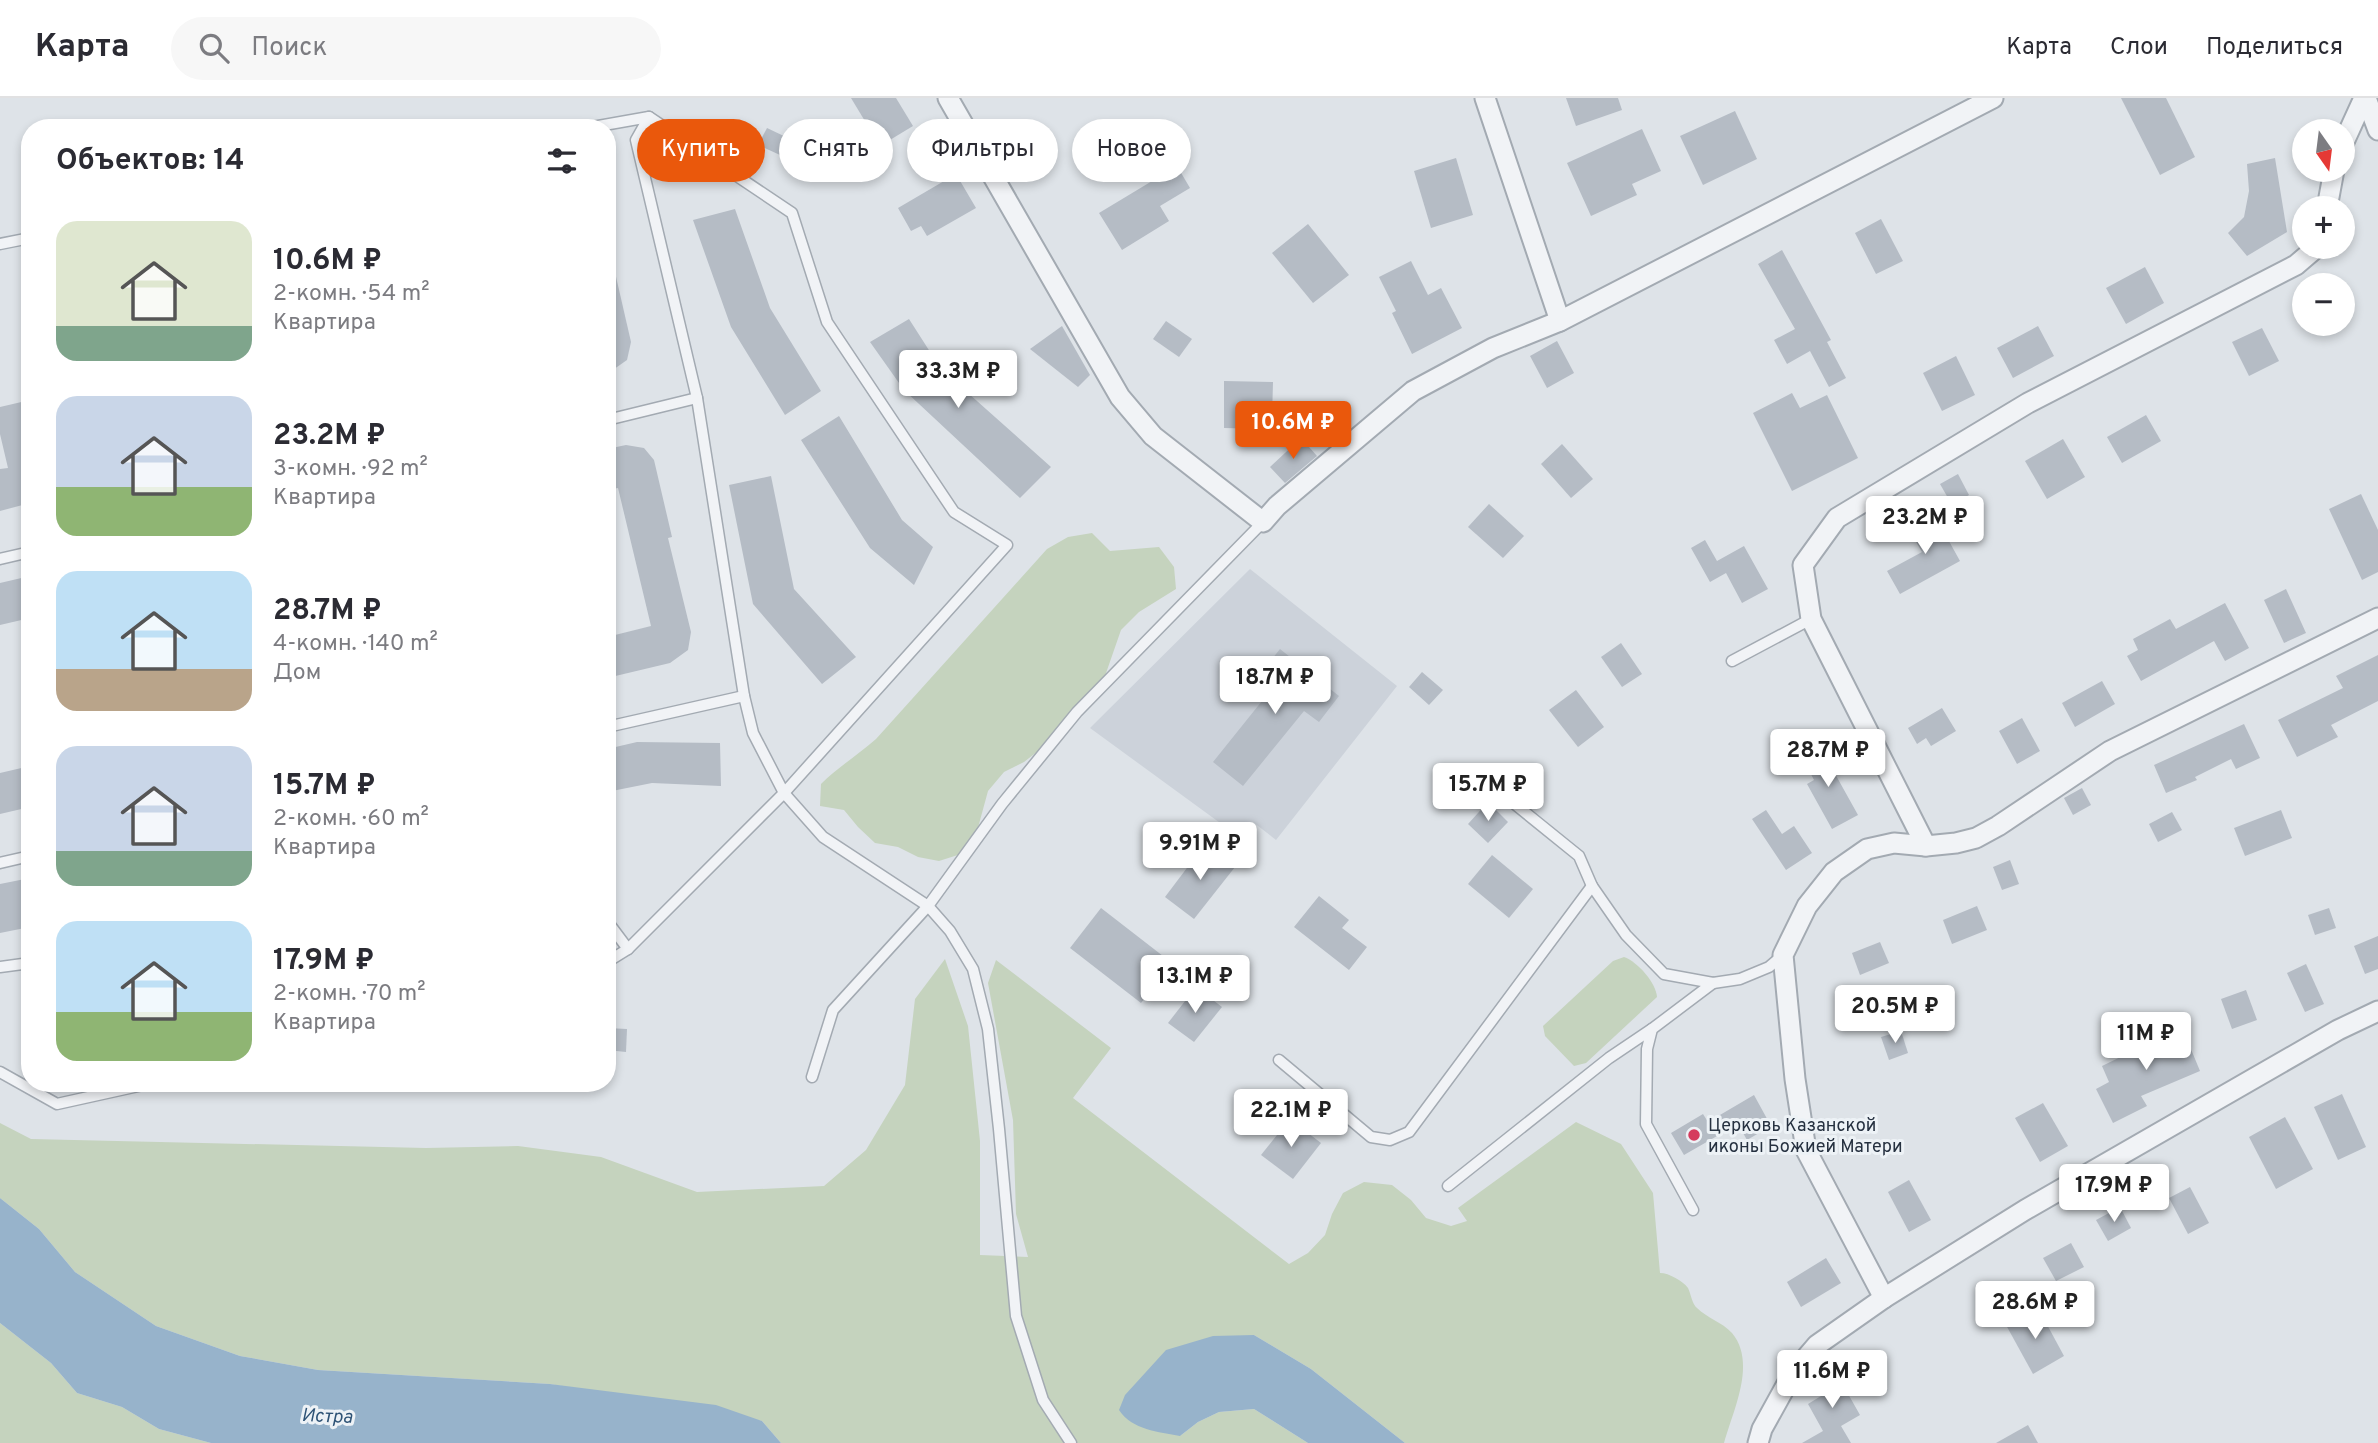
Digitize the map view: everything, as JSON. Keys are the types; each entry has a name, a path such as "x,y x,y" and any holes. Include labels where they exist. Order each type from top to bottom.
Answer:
{"street":[{"path":"948,98 1120,397 1153,436 1263,522 1278,506 1413,391 1493,348 1560,321 1993,98"},
{"path":"1485,98 1560,321"},
{"path":"2365,98 2378,130"},
{"path":"2355,119 2365,98"},
{"path":"1926,846 1811,619 1803,565 1837,517 2028,403 2302,259"},
{"path":"1884,1298 1806,1150 1795,1079 1783,955 1807,906 1834,872 1867,849 1894,843 1926,846 1976,838 2110,751 2378,618"},
{"path":"1758,1443 1762,1429 1793,1373 1817,1345 1884,1298 2025,1210 2338,1030 2378,1011"}],"lane":[{"path":"616,123 649,117 792,213 827,322 954,512 1007,545 784,793 628,948 616,956"},
{"path":"649,117 636,140 697,398 744,696 753,733 784,793 823,837 928,906 950,931 973,969 988,1029 1016,1316 1043,1400 1071,1443"},
{"path":"0,244 21,240"},
{"path":"616,418 697,398"},
{"path":"811,1077 833,1010 928,906 1002,804 1077,712 1263,522"},
{"path":"0,559 21,554"},
{"path":"1732,661 1811,619"},
{"path":"616,724 744,696"},
{"path":"1485,780 1579,856 1592,886 1626,935 1664,974 1713,983 1740,979 1769,967 1783,955"},
{"path":"0,863 21,858"},
{"path":"1279,1060 1371,1137 1390,1140 1409,1132 1592,886"},
{"path":"616,933 628,948"},
{"path":"0,968 21,964"},
{"path":"1448,1186 1609,1058 1713,983"},
{"path":"1652,1029 1647,1049 1646,1124 1693,1210"},
{"path":"0,1072 21,1084"},
{"path":"36,1092 57,1104 111,1092"}],"shaded area":[{"path":"1250,569 1397,686 1276,840 1253,822 1227,828 1090,728"}],"green space":[{"path":"1092,533 1110,551 1159,547 1174,567 1176,589 1139,612 1121,630 1105,676 1091,696 1042,748 1024,762 1004,772 988,791 976,835 961,854 939,861 918,857 898,847 875,843 844,810 820,806 821,784 876,739 1047,549 1068,537"},
{"path":"1624,957 1635,963 1645,974 1657,997 1586,1063 1574,1066 1545,1036 1543,1026 1613,961"},
{"path":"945,959 968,1026 980,1141 980,1255 1028,1257 1016,1214 1013,1120 988,983 996,960 1111,1048 1073,1098 1289,1264 1308,1253 1325,1235 1343,1193 1364,1182 1392,1185 1411,1200 1426,1218 1451,1226 1467,1221 1458,1208 1576,1122 1621,1144 1653,1193 1660,1273 1686,1285 1695,1306 1728,1329 1739,1345 1743,1358 1741,1387 1724,1443 1405,1443 1311,1369 1254,1335 1180,1436 1198,1422 1219,1412 1254,1409 1308,1443 781,1443 762,1421 550,1384 318,1370 240,1356 156,1326 75,1272 39,1229 0,1198 0,1123 31,1139 426,1148 518,1146 601,1157 697,1192 824,1186 866,1150 905,1085 915,999"},
{"path":"0,1323 51,1363 77,1393 122,1407 159,1429 211,1443 0,1443"}],"water":[{"name":"Истра","path":"0,1198 39,1229 75,1272 156,1326 240,1356 318,1370 550,1384 716,1405 762,1421 781,1443 211,1443 159,1429 122,1407 77,1393 51,1363 0,1323"},
{"path":"1254,1335 1311,1369 1405,1443 1308,1443 1254,1409 1219,1412 1198,1422 1180,1436 1138,1426 1124,1417 1119,1410 1125,1395 1166,1350 1213,1336"}],"building":[{"path":"851,98 896,98 909,119 907,130 893,138 893,119 864,119"},
{"path":"1566,98 1618,98 1622,110 1576,126"},
{"path":"2121,98 2166,98 2195,157 2160,175"},
{"path":"1735,111 1757,159 1703,185 1680,136"},
{"path":"767,128 779,134 779,155 765,148"},
{"path":"1642,129 1661,171 1632,184 1637,195 1591,216 1567,163"},
{"path":"1456,158 1473,215 1431,228 1414,171"},
{"path":"2275,158 2287,232 2247,256 2228,233 2244,217 2249,191 2247,164"},
{"path":"942,182 961,182 976,208 927,236 921,226 911,231 898,208"},
{"path":"1150,182 1186,182 1190,188 1160,206 1169,221 1122,250 1099,213"},
{"path":"735,209 770,308 821,391 785,415 731,327 693,220"},
{"path":"1881,219 1903,261 1876,274 1855,233"},
{"path":"1308,224 1349,275 1313,303 1272,253"},
{"path":"1782,250 1831,340 1827,342 1846,378 1829,387 1810,351 1787,364 1774,340 1795,329 1758,264"},
{"path":"1411,261 1428,295 1441,288 1462,328 1412,354 1392,313 1396,311 1379,277"},
{"path":"2145,267 2164,303 2126,324 2106,288"},
{"path":"616,277 631,342 627,360 616,368"},
{"path":"909,319 941,369 1051,467 1020,498 904,390 870,342"},
{"path":"1166,321 1192,339 1179,357 1153,339"},
{"path":"1062,326 1090,375 1078,387 1030,349"},
{"path":"2038,326 2054,356 2013,378 1997,348"},
{"path":"2262,328 2279,361 2249,376 2232,342"},
{"path":"1557,341 1574,373 1547,388 1530,356"},
{"path":"1956,356 1975,395 1942,411 1923,373"},
{"path":"1224,381 1273,382 1272,418 1263,418 1263,429 1224,428"},
{"path":"1792,393 1800,408 1827,395 1858,458 1792,491 1753,413"},
{"path":"21,402 21,505 0,511 0,469 8,468 0,434 0,407"},
{"path":"2146,415 2161,441 2122,463 2107,437"},
{"path":"839,416 902,520 933,547 914,585 870,548 801,440"},
{"path":"1301,438 1317,456 1285,483 1270,467"},
{"path":"2063,439 2085,477 2047,499 2025,461"},
{"path":"1562,444 1593,479 1571,498 1541,464"},
{"path":"626,445 644,448 654,460 672,537 668,538 691,632 688,650 670,663 616,676 616,635 651,626 616,488 616,447"},
{"path":"1958,474 1969,495 1952,505 1940,484"},
{"path":"771,476 794,589 856,657 822,684 753,604 729,485"},
{"path":"2361,494 2378,530 2378,572 2362,580 2329,509"},
{"path":"1489,504 1524,536 1503,558 1468,527"},
{"path":"1934,514 1960,561 1900,594 1887,571 1922,552 1908,528"},
{"path":"1705,540 1717,561 1744,546 1768,589 1742,603 1726,573 1710,582 1691,548"},
{"path":"21,578 21,620 0,625 0,583"},
{"path":"2286,589 2306,633 2284,643 2264,600"},
{"path":"2225,603 2249,648 2225,661 2214,641 2141,681 2127,656 2138,650 2133,639 2170,619 2176,629"},
{"path":"1621,643 1642,674 1622,687 1601,657"},
{"path":"1280,649 1339,696 1319,722 1304,711 1243,786 1213,762 1274,686 1260,674"},
{"path":"2378,655 2378,701 2331,725 2338,737 2297,757 2278,720 2343,688 2336,676"},
{"path":"1422,672 1443,690 1429,705 1409,687"},
{"path":"2102,681 2115,704 2075,727 2062,703"},
{"path":"1576,690 1604,727 1578,747 1549,710"},
{"path":"1942,708 1956,731 1931,746 1926,738 1917,744 1908,728"},
{"path":"2022,718 2040,751 2017,764 1999,731"},
{"path":"2244,724 2260,758 2236,769 2231,759 2195,777 2197,780 2166,793 2154,765"},
{"path":"637,742 720,743 721,786 652,783 616,790 616,747"},
{"path":"1819,745 1858,815 1832,829 1807,784 1814,780 1801,755"},
{"path":"21,768 21,809 0,814 0,773"},
{"path":"2082,788 2091,805 2073,815 2064,798"},
{"path":"1488,802 1508,822 1488,843 1468,824"},
{"path":"1766,810 1782,834 1794,826 1812,853 1786,870 1752,819"},
{"path":"2281,810 2292,838 2245,856 2234,828"},
{"path":"2172,812 2182,830 2158,842 2149,824"},
{"path":"1205,844 1235,867 1194,919 1165,897"},
{"path":"1492,855 1533,889 1509,918 1468,884"},
{"path":"2010,860 2019,884 2002,890 1993,867"},
{"path":"21,880 21,929 0,933 0,884"},
{"path":"1319,896 1349,920 1342,928 1367,947 1349,970 1294,927"},
{"path":"1977,906 1987,930 1952,944 1943,920"},
{"path":"1101,908 1172,963 1141,1003 1070,948"},
{"path":"2329,908 2336,928 2315,935 2308,915"},
{"path":"2378,936 2378,969 2365,974 2354,946"},
{"path":"1880,942 1889,963 1860,975 1852,953"},
{"path":"2306,964 2324,1004 2305,1012 2287,973"},
{"path":"1196,987 1222,1007 1194,1042 1168,1023"},
{"path":"2246,990 2257,1020 2232,1029 2221,999"},
{"path":"2181,1025 2200,1071 2141,1096 2147,1106 2113,1123 2096,1089 2109,1082 2102,1066 2147,1044 2145,1040"},
{"path":"616,1028 627,1029 626,1052 616,1051"},
{"path":"1901,1031 1908,1053 1889,1060 1881,1037"},
{"path":"2342,1094 2366,1147 2338,1160 2314,1107"},
{"path":"1754,1095 1771,1126 1747,1140 1738,1124 1684,1155 1671,1133 1703,1114 1708,1122"},
{"path":"2043,1103 2068,1146 2040,1162 2015,1118"},
{"path":"2285,1117 2313,1169 2276,1189 2249,1137"},
{"path":"1290,1119 1321,1143 1293,1179 1261,1155"},
{"path":"1909,1180 1931,1220 1909,1232 1888,1192"},
{"path":"2190,1187 2209,1223 2188,1234 2169,1198"},
{"path":"2120,1207 2131,1228 2108,1241 2096,1220"},
{"path":"2071,1243 2084,1267 2056,1281 2043,1258"},
{"path":"1826,1258 1841,1283 1801,1307 1787,1282"},
{"path":"2038,1308 2064,1356 2033,1374 2006,1325"},
{"path":"1834,1369 1860,1415 1841,1426 1851,1443 1802,1443 1823,1431 1808,1404 1821,1396 1813,1381"},
{"path":"2028,1425 2038,1443 1996,1443"}],"place":[{"name":"Церковь Казанской иконы Божией Матери","path":"1694,1135"}]}
